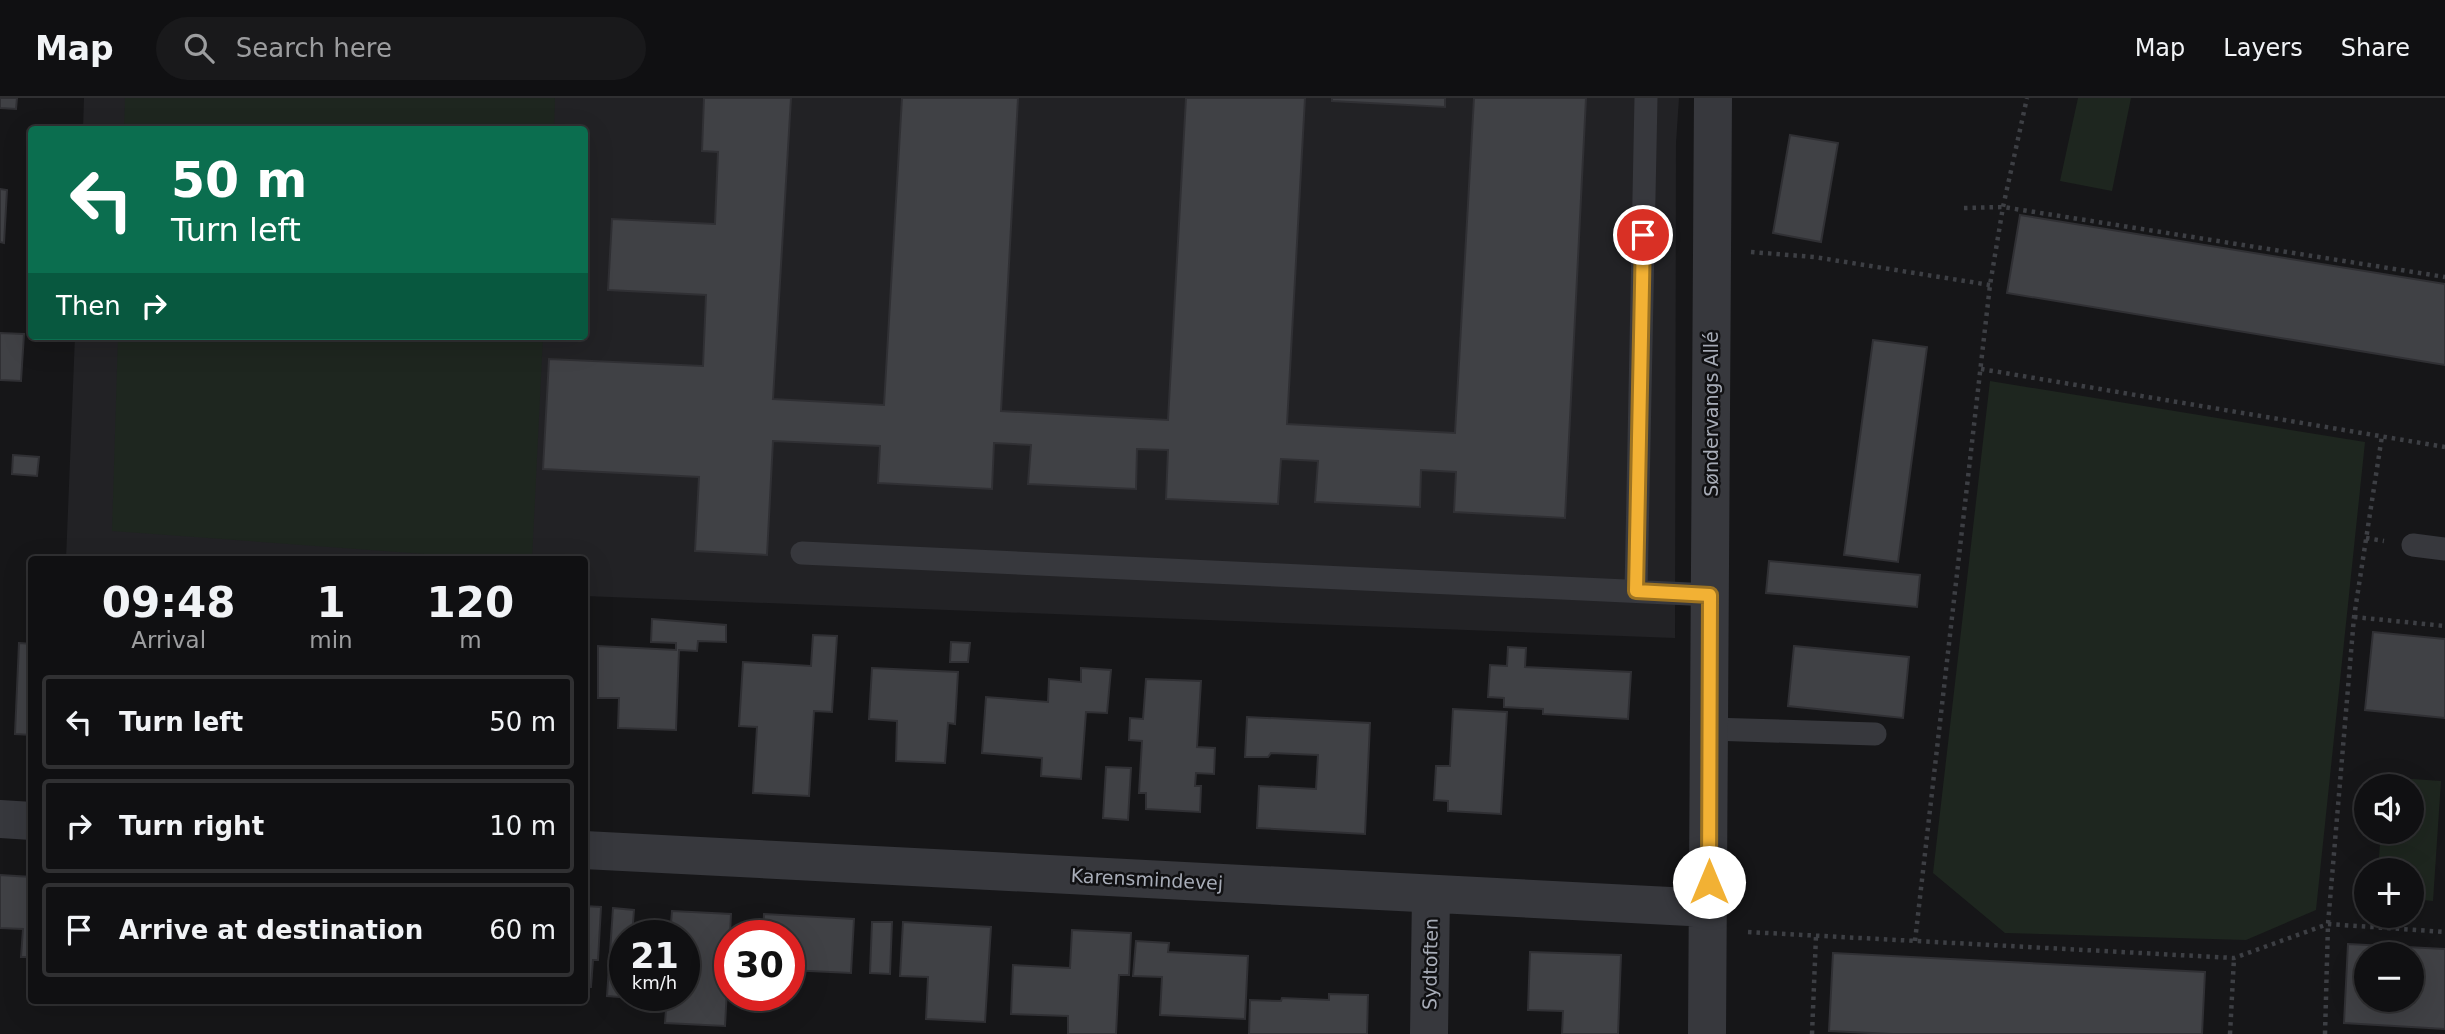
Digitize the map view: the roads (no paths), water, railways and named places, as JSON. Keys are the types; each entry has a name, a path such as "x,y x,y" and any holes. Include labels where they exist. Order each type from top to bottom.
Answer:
{"street":[{"name":"Søndervangs Allé","path":"1707,1034 1713,98"},
{"path":"0,819 28,821"},
{"name":"Karensmindevej","path":"588,850 1431,894 1708,919"},
{"name":"Sydtoften","path":"1429,1034 1431,894"}],"lane":[{"path":"1636,591 1646,98"},
{"path":"2413,545 2445,550"},
{"path":"802,552 1710,595"},
{"path":"1710,729 1875,734"}]}
